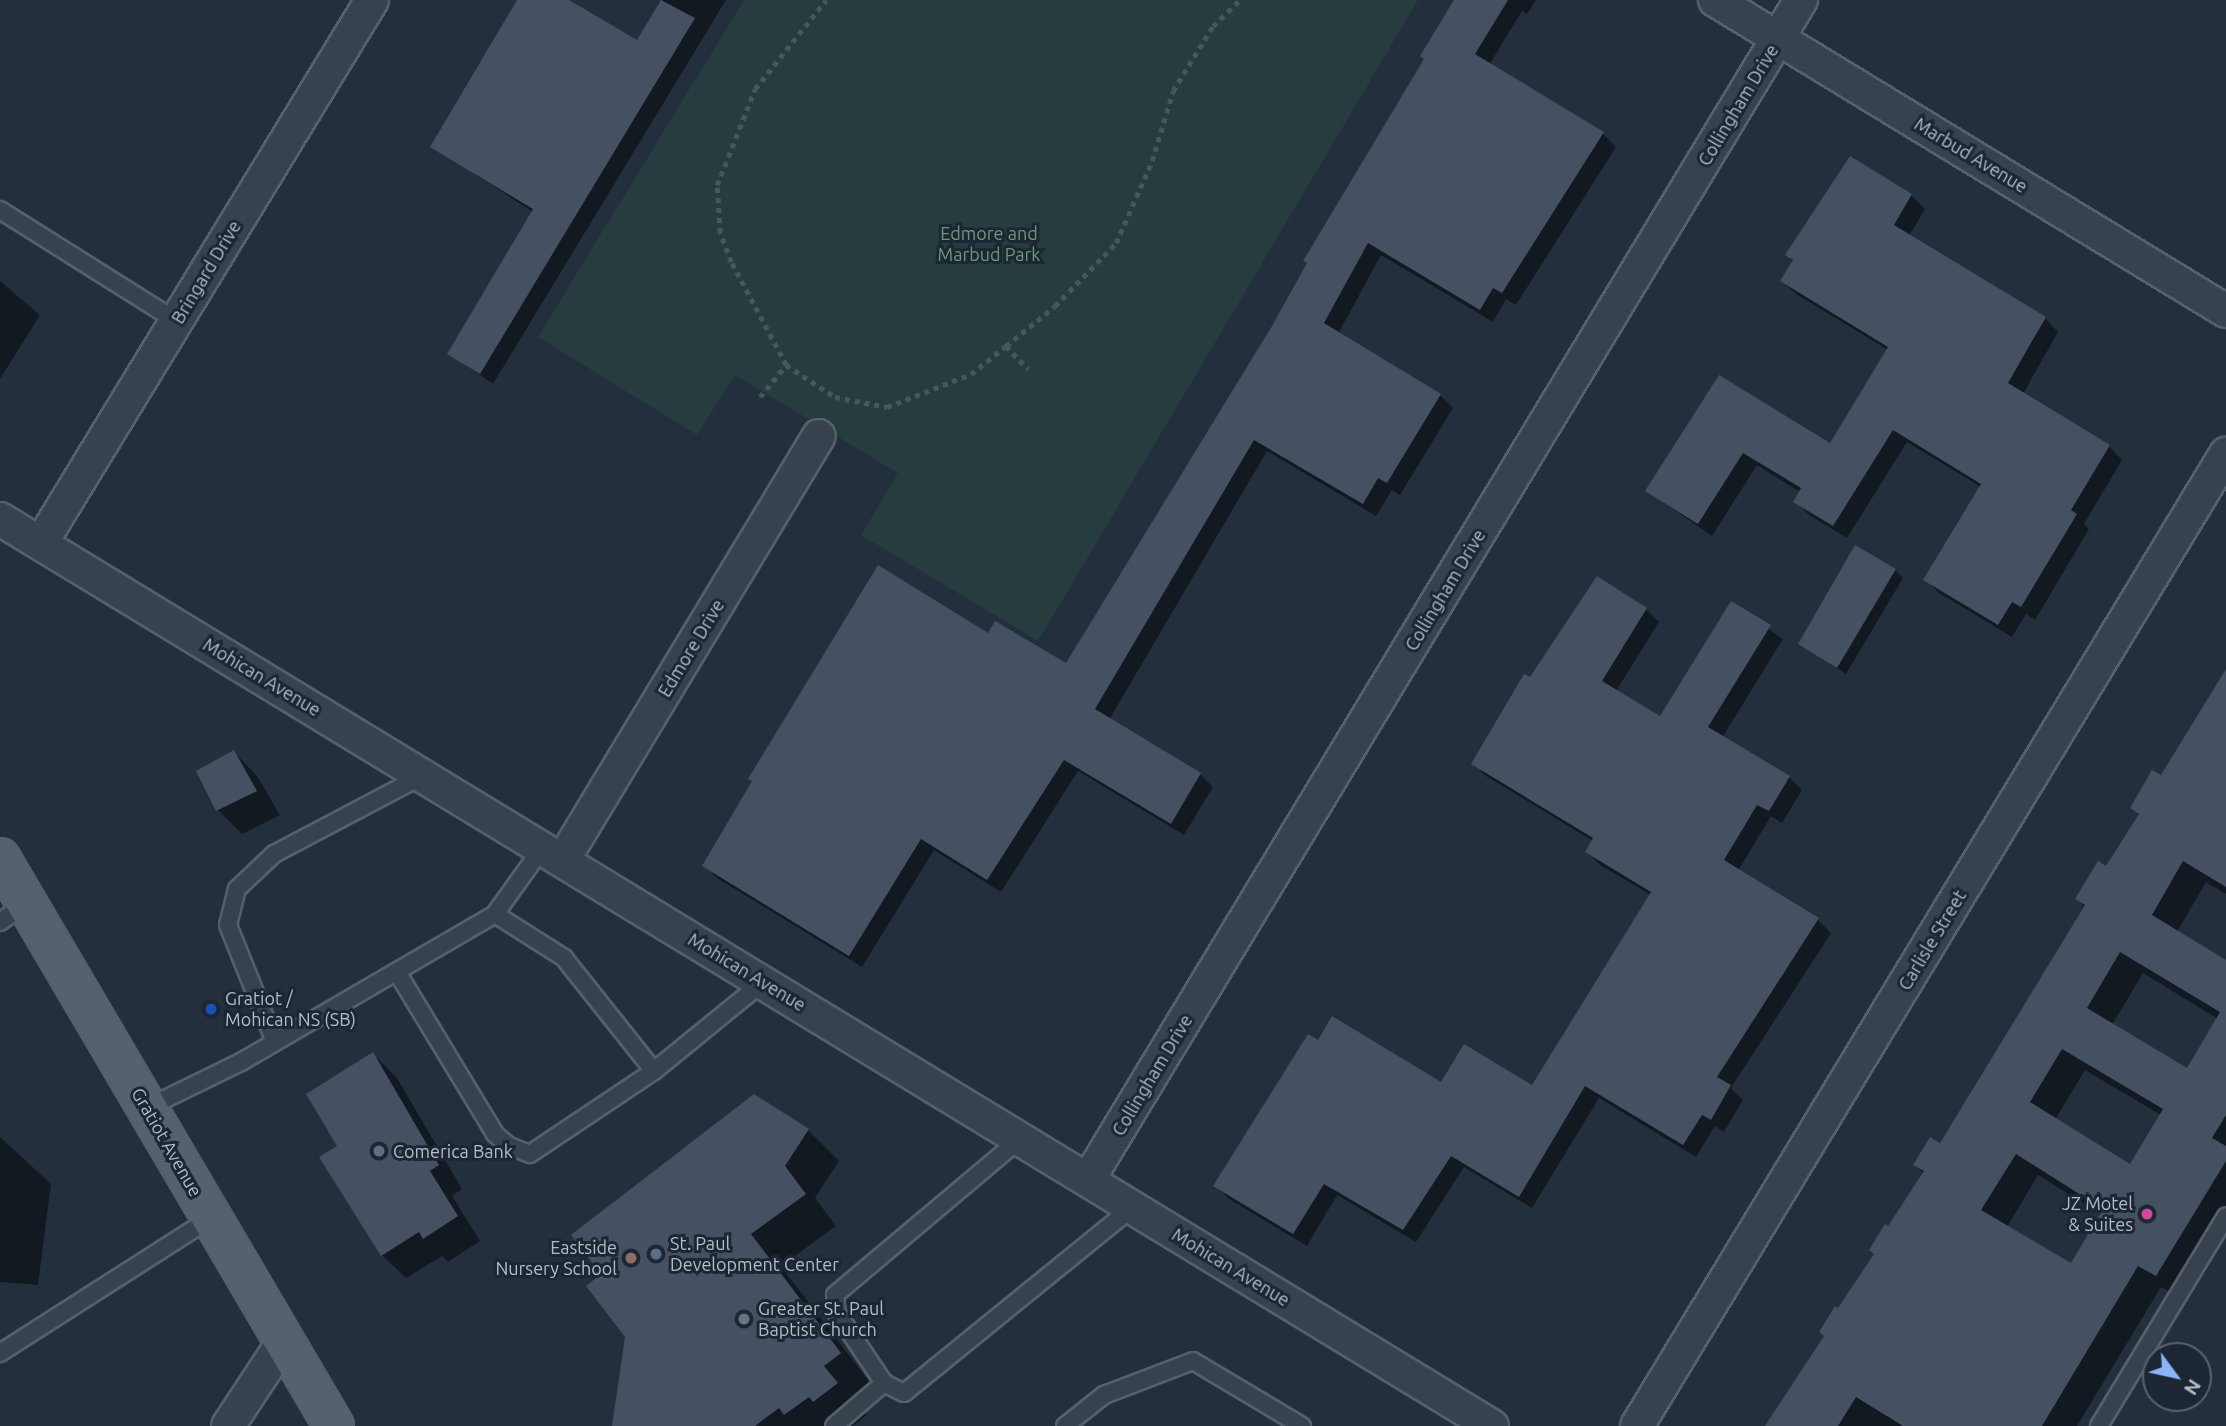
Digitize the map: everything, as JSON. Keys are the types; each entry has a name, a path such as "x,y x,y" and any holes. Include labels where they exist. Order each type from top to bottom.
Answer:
{"main road":[{"name":"Gratiot Avenue","path":"0,858 13,913 146,1108 334,1426"}],"street":[{"name":"Bringard Drive","path":"41,543 372,0"},
{"name":"Marbud Avenue","path":"1715,0 2226,311"},
{"name":"Collingham Drive","path":"1088,1180 1801,0"},
{"name":"Edmore Drive","path":"553,853 820,436"},
{"name":"Carlisle Street","path":"1637,1426 2226,454"},
{"name":"Mohican Avenue","path":"0,519 1492,1426"},
{"path":"228,1426 284,1341"}],"lane":[{"path":"0,210 176,321"},
{"path":"275,1042 228,925 237,889 274,854 424,775"},
{"path":"146,1108 275,1042 495,914 553,853"},
{"path":"495,914 564,958 654,1071"},
{"path":"397,972 495,1134 509,1146 530,1154 654,1071 763,982"},
{"path":"1020,1139 835,1295 836,1313 884,1383 904,1393 1133,1207"},
{"path":"2103,1424 2226,1216"},
{"path":"0,1353 211,1218"},
{"path":"1065,1426 1104,1395 1193,1361 1302,1426"},
{"path":"834,1426 884,1383"}],"path":[{"path":"826,0 755,89 717,185 720,233 731,262 786,365 835,397 887,407 971,374 1055,306 1116,243 1152,161 1173,91 1213,26 1240,0"},
{"path":"1006,346 1028,369"},
{"path":"760,397 786,365"}],"green space":[{"name":"Edmore and Marbud Park","path":"744,0 1418,0 1038,641 861,535 898,473 735,375 697,435 538,337"}],"building":[{"path":"517,0 569,0 637,40 661,0 695,18 480,374 447,354 533,209 430,147"},
{"path":"1454,0 1508,0 1475,54 1604,132 1502,293 1493,288 1480,310 1368,243 1324,323 1441,394 1387,483 1378,478 1363,504 1254,440 1095,709 1201,773 1171,824 1064,760 987,880 921,839 849,956 702,866 752,781 748,779 878,565 988,633 995,621 1066,663 1272,326 1307,263 1303,261 1424,59 1420,56"},
{"path":"1850,156 1912,194 1894,225 2046,317 2008,383 2110,445 2071,510 2077,514 2021,607 2012,602 1998,625 1923,580 1981,484 1893,430 1833,526 1793,502 1801,488 1743,453 1698,524 1645,491 1719,375 1830,443 1888,347 1780,281 1793,260 1785,255"},
{"path":"1855,545 1896,569 1837,668 1798,644"},
{"path":"1597,576 1647,608 1602,681 1660,716 1731,601 1771,625 1708,727 1790,776 1769,811 1757,805 1724,860 1819,918 1717,1077 1731,1085 1711,1120 1702,1115 1683,1145 1585,1086 1519,1197 1451,1156 1403,1230 1324,1184 1293,1234 1213,1186 1308,1034 1318,1040 1332,1016 1441,1082 1464,1044 1532,1085 1651,892 1585,852 1593,838 1471,764 1524,674 1530,677"},
{"path":"2226,669 2226,887 2183,861 2152,915 2226,960 2226,1115 2212,1138 2226,1146 2226,1161 2156,1276 2138,1266 2042,1426 1903,1426 1856,1397 1838,1426 1765,1426 1824,1336 1819,1332 1835,1306 1838,1308 1874,1254 1869,1250 1885,1224 1888,1226 1924,1171 1913,1165 1930,1137 1940,1143 2085,905 2075,899 2098,861 2106,866 2139,814 2130,808 2152,770 2161,775","holes":["2120,952 2220,1012 2187,1068 2087,1008","2062,1049 2163,1109 2130,1164 2030,1102","2016,1154 2103,1209 2071,1263 1981,1210"]},
{"path":"234,750 257,791 216,811 196,771"},
{"name":"Comerica Bank","path":"373,1052 439,1165 430,1171 458,1216 423,1239 419,1232 381,1256 319,1157 337,1146 306,1094"},
{"path":"754,1094 809,1129 785,1166 806,1194 751,1234 841,1353 824,1366 838,1383 813,1402 809,1397 784,1415 779,1408 755,1426 612,1426 625,1337 586,1286 601,1274 571,1235"}],"place":[{"name":"Gratiot / Mohican NS (SB)","path":"211,1009"},
{"name":"Comerica Bank","path":"379,1151"},
{"name":"JZ Motel & Suites","path":"2147,1214"},
{"name":"St. Paul Development Center","path":"656,1254"},
{"name":"Eastside Nursery School","path":"631,1258"},
{"name":"Greater St. Paul Baptist Church","path":"744,1319"}]}
